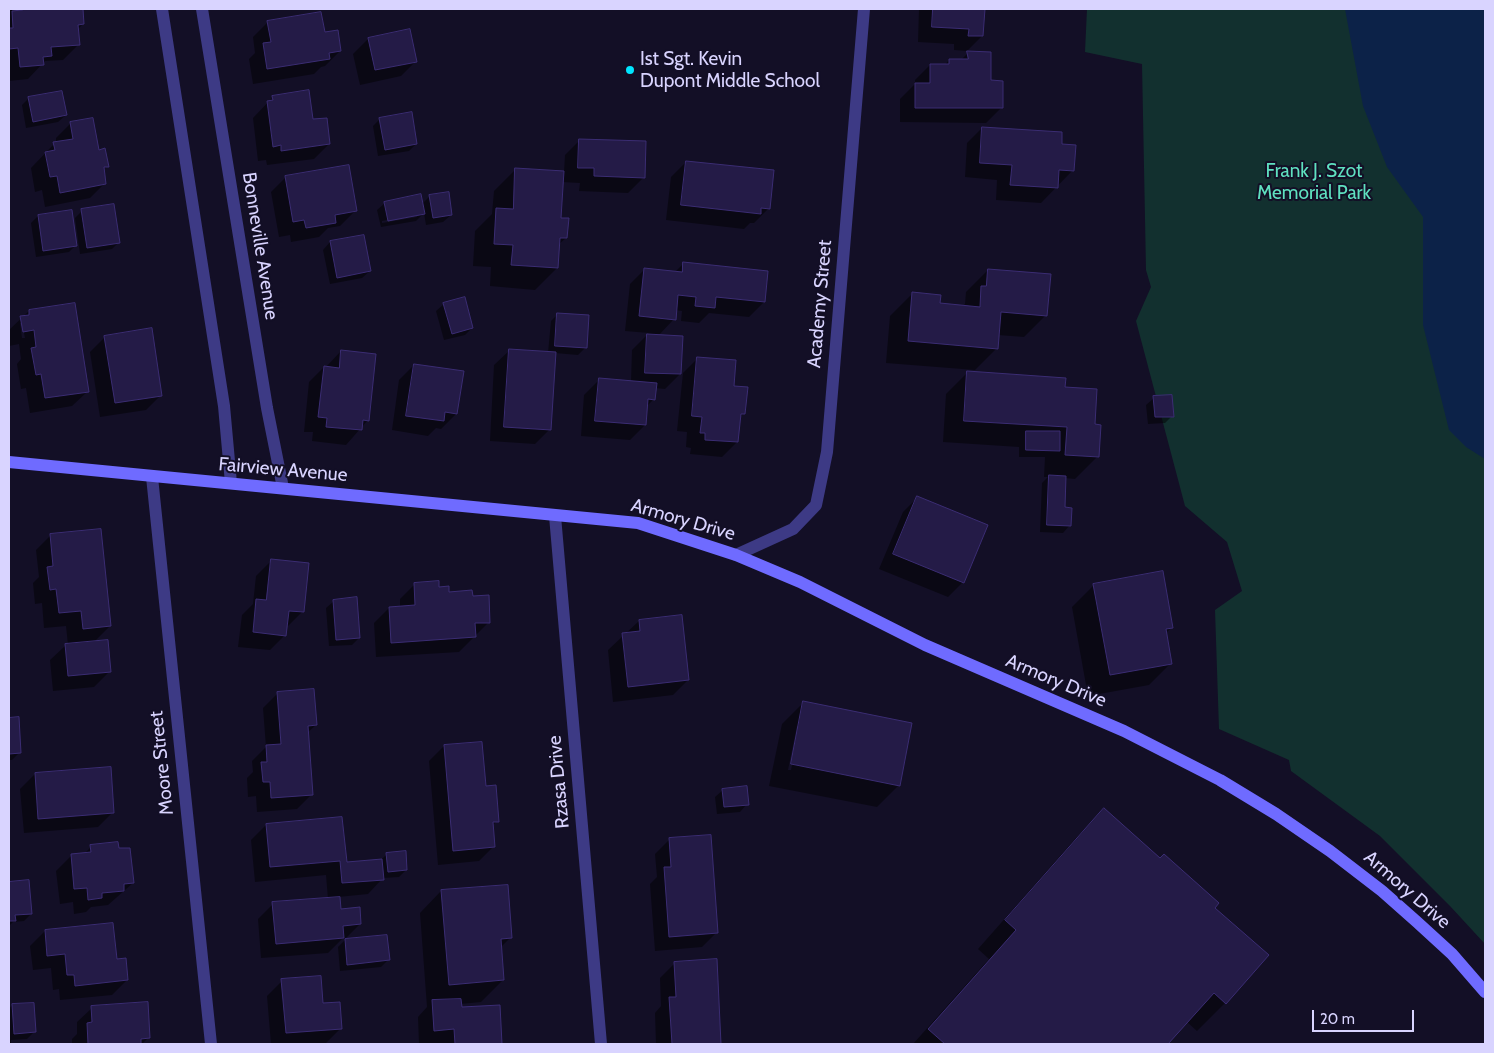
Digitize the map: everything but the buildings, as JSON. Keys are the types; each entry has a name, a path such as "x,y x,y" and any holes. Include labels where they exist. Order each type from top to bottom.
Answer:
{"main road":[{"name":"Fairview Avenue","path":"9,462 554,516"},
{"name":"Armory Drive","path":"554,516 638,523 736,555 800,582 925,645 1124,731 1220,780 1276,814 1330,851 1375,886 1452,954 1485,992"}],"street":[{"path":"162,9 224,406 230,483"},
{"name":"Bonneville Avenue","path":"202,9 267,408 284,488"},
{"name":"Academy Street","path":"736,555 792,529 816,505 827,452 864,9"},
{"name":"Moore Street","path":"152,477 210,1044"},
{"name":"Rzasa Drive","path":"554,516 601,1044"}],"green space":[{"name":"Frank J. Szot Memorial Park","path":"1087,9 1485,9 1485,944 1380,836 1291,771 1289,760 1219,729 1215,610 1242,591 1227,542 1185,506 1136,321 1151,287 1146,270 1142,64 1085,52"}],"water":[{"path":"1345,9 1485,9 1485,459 1466,447 1449,430 1423,325 1423,217 1387,167 1363,106"}],"place":[{"name":"Ist Sgt. Kevin Dupont Middle School","path":"630,70"}]}
